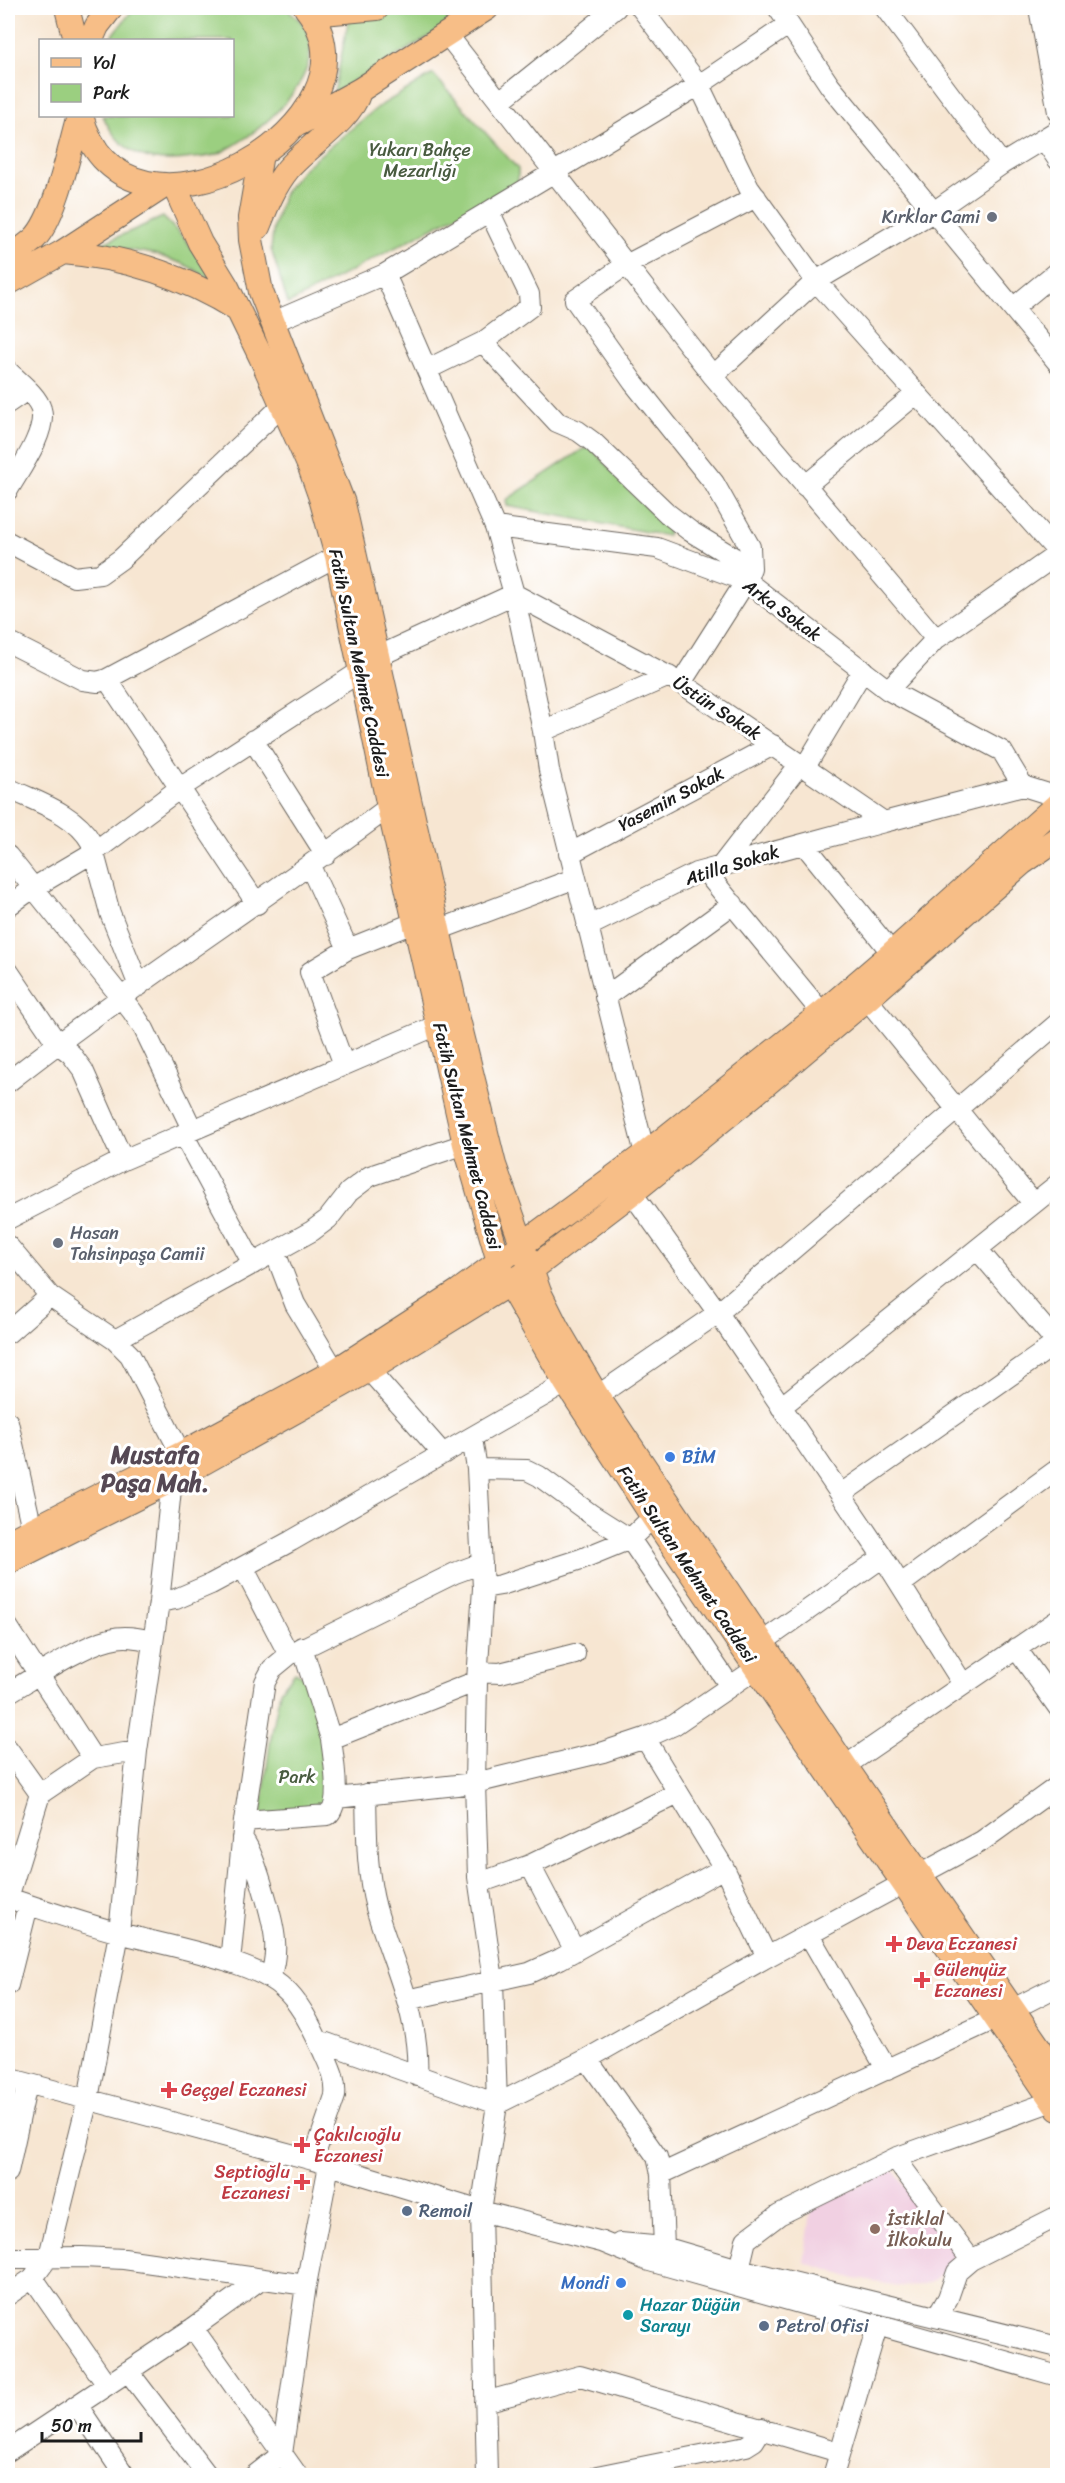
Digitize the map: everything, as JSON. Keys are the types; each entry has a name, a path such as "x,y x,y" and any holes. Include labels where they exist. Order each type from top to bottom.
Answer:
{"main road":[{"path":"67,8 75,39"},
{"path":"92,39 111,8"},
{"path":"80,117 86,132 110,167 129,177 169,185 193,183 227,174 261,154 290,129 312,103 321,83 324,56 317,22 310,10 377,8"},
{"path":"290,129 360,90 487,8"},
{"path":"251,240 268,201 286,171 348,113 360,90"},
{"path":"8,259 35,237 45,221 58,191 80,117"},
{"path":"261,154 250,218 251,240 261,292 343,503 370,663 427,926 494,1165 531,1270 557,1328 597,1396 845,1766 911,1879"},
{"path":"8,283 63,252 169,185"},
{"name":"Fatih Sultan Mehmet Caddesi","path":"169,185 239,310 310,467 370,663 389,807 427,926 440,1024 465,1144 499,1263 566,1383 653,1517 757,1668 911,1879 1004,2014 1055,2103"},
{"path":"63,252 109,257 154,269 198,287 239,310"},
{"path":"8,1542 181,1454 334,1371 499,1263 549,1223 645,1154 822,1013 1058,804"},
{"path":"8,1562 172,1480 369,1370 531,1270 632,1193 867,999 1022,863 1058,838"},
{"path":"1004,2014 1058,2075"}],"street":[{"path":"500,100 616,8"},
{"path":"641,8 699,85 748,188 816,281 1058,553 936,639 888,690"},
{"path":"778,8 831,86 1058,363"},
{"path":"885,8 1002,164"},
{"path":"1039,8 1058,112"},
{"path":"273,322 385,274 557,173 699,85 788,25"},
{"path":"446,33 714,376 936,639"},
{"path":"714,376 816,281 935,211 1002,164 1051,134 1058,160"},
{"path":"543,730 675,680 749,575 750,547 714,483 633,382 575,300 626,265 756,197"},
{"path":"428,369 483,342 528,311 531,303 529,294 490,213"},
{"path":"1013,308 1058,271"},
{"path":"385,274 495,527 514,594 543,730 549,770 645,1154"},
{"path":"483,342 557,422 578,431 593,442 668,514 749,575"},
{"path":"8,371 41,408 42,418 39,434 8,490"},
{"path":"8,403 27,390"},
{"path":"805,486 916,394"},
{"path":"8,542 74,577 100,574 121,559 282,406"},
{"name":"Arka Sokak","path":"495,527 657,548 749,575 888,690 1002,751 1023,786"},
{"path":"8,642 83,680 98,682 337,556"},
{"path":"8,906 33,888 94,852 180,788 370,663 514,594"},
{"name":"Üstün Sokak","path":"514,594 675,680 884,822"},
{"path":"822,1013 733,904 713,868 802,765 863,670"},
{"path":"107,679 257,904"},
{"path":"253,740 318,860 348,949"},
{"name":"Yasemin Sokak","path":"570,854 773,745"},
{"path":"884,822 1023,786 1058,797"},
{"path":"8,788 80,826 91,842 110,913 139,986"},
{"path":"8,1082 57,1043 257,904 389,807"},
{"name":"Atilla Sokak","path":"587,927 713,868 884,822"},
{"path":"804,844 892,953"},
{"path":"8,856 122,998 144,1029 187,1132 253,1264"},
{"path":"344,1065 310,972 348,949 576,878"},
{"path":"604,997 733,904"},
{"path":"8,971 57,1043 71,1054 83,1070 123,1160"},
{"path":"867,999 1033,1203"},
{"path":"597,1396 718,1313 1058,1023"},
{"path":"8,1219 123,1160 440,1024"},
{"path":"115,1340 312,1231 328,1219 349,1192 370,1176 465,1144"},
{"path":"781,1407 1058,1184"},
{"path":"632,1193 718,1313 841,1494 901,1584 963,1684"},
{"path":"8,1246 50,1296 115,1340 130,1355 181,1454 172,1480 159,1602 137,1751 119,1933 88,2099 49,2256 33,2278 8,2295"},
{"path":"841,1494 1057,1343 977,1249"},
{"path":"275,1252 295,1304 334,1371"},
{"path":"8,1333 50,1296"},
{"path":"369,1370 443,1454"},
{"path":"159,1602 191,1593 243,1567 566,1383"},
{"path":"8,1422 32,1529"},
{"path":"472,1438 477,1469 483,1588 477,1676 475,1783 479,1883 493,1980 497,2104 481,2211 487,2475"},
{"path":"477,1469 526,1470 630,1539 730,1686"},
{"path":"901,1584 1058,1469"},
{"path":"483,1588 548,1571 630,1539 653,1517"},
{"path":"761,1642 883,1557"},
{"path":"230,1962 243,1829 265,1682 277,1663 296,1651 455,1573 482,1563"},
{"path":"243,1567 296,1651 331,1739 336,1798 332,1812 328,1815 243,1829"},
{"path":"675,1605 702,1589"},
{"path":"845,1766 1058,1620"},
{"path":"8,1627 93,1758"},
{"path":"8,1693 94,1644 112,1638 132,1637 152,1641"},
{"path":"1016,1648 1058,1707"},
{"path":"331,1739 477,1676 500,1673 575,1654"},
{"path":"336,1798 475,1783 603,1752 645,1738 674,1725 757,1668"},
{"path":"645,1738 724,1868 767,1957"},
{"path":"8,1749 40,1794"},
{"path":"137,1751 93,1758 40,1794 8,1898 119,1933 230,1962 270,1978 284,1988 296,2002 318,2040 336,2086 335,2097 321,2163 282,2454 254,2475"},
{"path":"318,2040 497,2104 587,2059 767,1957 982,1841 1058,1786"},
{"path":"479,1883 530,1865 678,1793"},
{"path":"366,1794 368,1864 372,1893 407,2000 416,2040 417,2076"},
{"path":"243,1829 274,1930 275,1952 270,1978"},
{"path":"530,1865 575,1951"},
{"path":"407,2000 529,1974 724,1868"},
{"path":"8,1985 28,1905"},
{"path":"809,1935 887,2070"},
{"path":"661,2174 887,2070 1058,1986"},
{"path":"587,2059 657,2157 661,2174 664,2247"},
{"path":"8,2078 321,2163 481,2211 602,2242 646,2260 877,2327 1058,2376"},
{"path":"8,2172 27,2084"},
{"path":"739,2269 746,2240 778,2215 895,2158 1055,2103"},
{"path":"895,2158 971,2260"},
{"path":"937,2317 948,2298 957,2272 971,2260 1058,2216"},
{"path":"602,2242 664,2247 739,2269 1058,2347"},
{"path":"8,2258 49,2256 124,2259 306,2285"},
{"path":"33,2278 107,2385"},
{"path":"8,2451 193,2328 261,2279"},
{"path":"833,2475 877,2327"},
{"path":"193,2328 298,2475"},
{"path":"128,2371 208,2475"},
{"path":"485,2402 580,2376 839,2452"},
{"path":"77,2405 125,2475"},
{"path":"597,2475 746,2446 754,2441 762,2428"}],"shaded area":[{"name":"İstiklal İlkokulu","path":"893,2170 960,2257 936,2279 920,2285 901,2286 855,2279 804,2262 812,2206"}],"green space":[{"path":"139,8 286,8 301,22 309,35 309,58 304,75 282,107 267,121 235,145 220,153 178,160 139,155 119,140 110,130 104,117 234,117 234,39 110,39 130,13"},
{"path":"477,8 334,93 350,12"},
{"name":"Yukarı Bahçe Mezarlığı","path":"433,74 518,169 518,183 288,304 271,249 274,225 284,193 304,168 378,107"},
{"path":"163,217 187,241 214,281 184,264 154,254 99,245"},
{"path":"591,448 668,531 667,536 507,506 506,500 583,449"},
{"name":"Park","path":"295,1672 307,1678 324,1745 327,1778 321,1812 261,1815 270,1743 280,1691"}],"place":[{"name":"Kırklar Cami","path":"992,217"},
{"name":"Hasan Tahsinpaşa Camii","path":"58,1243"},
{"name":"BİM","path":"670,1457"},
{"name":"Deva Eczanesi","path":"894,1944"},
{"name":"Gülenyüz Eczanesi","path":"922,1980"},
{"name":"Geçgel Eczanesi","path":"169,2090"},
{"name":"Çakılcıoğlu Eczanesi","path":"302,2145"},
{"name":"Septioğlu Eczanesi","path":"302,2182"},
{"name":"Remoil","path":"407,2211"},
{"name":"İstiklal İlkokulu","path":"875,2229"},
{"name":"Mondi","path":"621,2283"},
{"name":"Hazar Düğün Sarayı","path":"628,2315"},
{"name":"Petrol Ofisi","path":"764,2326"}],"district":[{"name":"Mustafa Paşa Mah.","path":"155,1469"}]}
